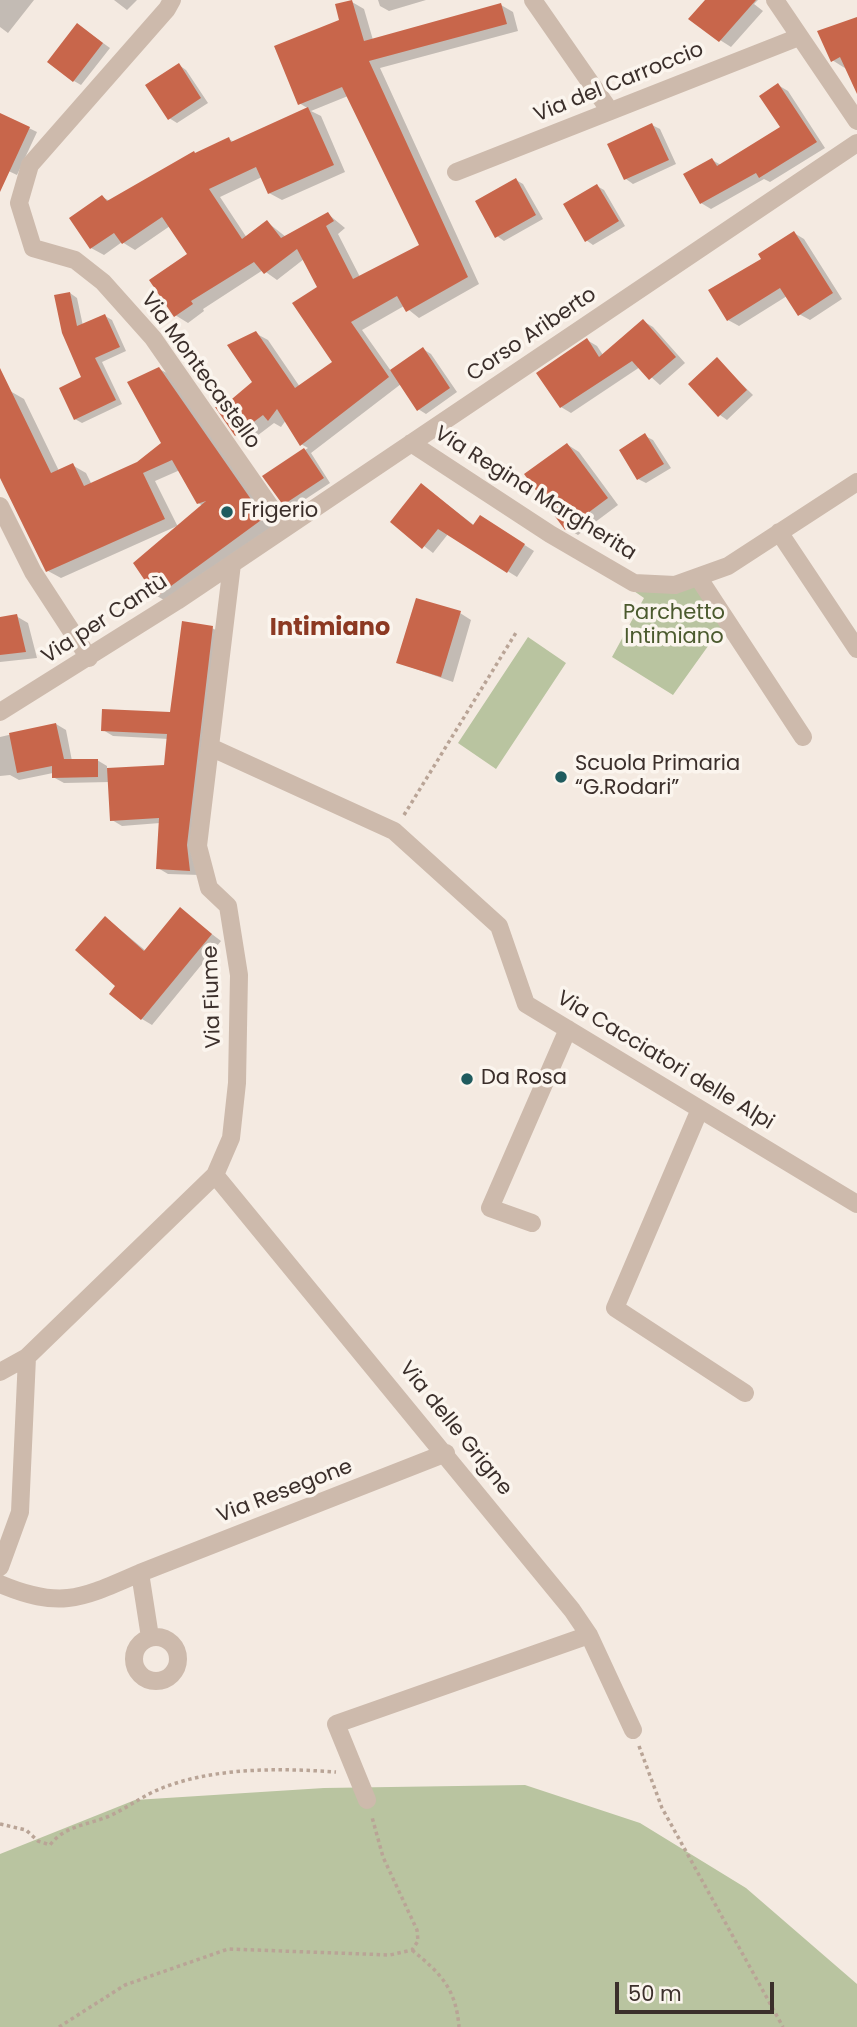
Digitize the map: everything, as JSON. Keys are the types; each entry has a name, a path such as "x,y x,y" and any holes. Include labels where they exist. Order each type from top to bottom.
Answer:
{"street":[{"name":"Via Montecastello","path":"172,0 30,165 19,203 33,248 75,260 103,282 153,338 285,528"},
{"path":"533,0 610,111"},
{"path":"775,0 857,121"},
{"name":"Via del Carroccio","path":"456,172 799,37"},
{"name":"Corso Ariberto","path":"232,564 857,144"},
{"name":"Via Regina Margherita","path":"411,443 550,534 635,583 675,585 728,566 857,482"},
{"path":"0,506 33,572 89,657"},
{"path":"779,532 857,649"},
{"name":"Via per Cantù","path":"0,712 232,564"},
{"name":"Via Fiume","path":"0,1372 27,1357 215,1175 231,1138 237,1083 239,975 228,906 209,888 198,846 232,564"},
{"path":"698,577 803,737"},
{"name":"Via Cacciatori delle Alpi","path":"210,747 394,831 499,926 526,1004 857,1203"},
{"path":"532,1223 490,1208 568,1029"},
{"path":"700,1109 615,1308 745,1392"},
{"name":"Via delle Grigne","path":"215,1175 446,1453 589,1635 633,1730"},
{"path":"0,1567 20,1512 27,1357"},
{"name":"Via Resegone","path":"0,1584 50,1601 83,1597 446,1453"},
{"path":"141,1573 150,1637"},
{"path":"367,1800 336,1724 589,1635"}],"path":[{"path":"394,831 517,631"},
{"path":"633,1730 662,1808 783,2027"},
{"path":"0,1824 26,1830 38,1841 50,1844 57,1835 71,1828 109,1816 152,1792 190,1780 230,1773 283,1770 356,1775"},
{"path":"59,2027 125,1985 228,1949 390,1955 412,1950 418,1941 417,1930 383,1857 367,1800"},
{"path":"412,1950 444,1977 458,2010 458,2027"}],"green space":[{"name":"Parchetto Intimiano","path":"698,577 726,621 673,695 612,657 644,598 631,589"},
{"path":"528,637 566,663 496,769 458,743"},
{"path":"525,1785 640,1823 746,1888 857,1984 857,2027 0,2027 0,1854 135,1800 324,1788"}],"building":[{"path":"352,0 364,41 501,3 507,24 369,61 468,277 406,312 397,296 351,322 389,377 300,446 277,409 268,421 263,415 235,436 215,407 224,401 226,404 252,382 227,345 256,331 295,388 332,362 292,303 317,287 297,249 264,274 254,262 191,301 193,304 174,317 149,280 187,254 162,217 122,244 114,233 90,249 69,218 102,195 107,201 194,151 195,153 229,137 231,142 308,107 334,165 268,194 256,167 209,189 242,239 267,220 281,238 328,212 334,221 326,226 353,279 419,245 342,87 298,105 274,46 339,20 335,4"},
{"path":"705,0 756,0 719,42 688,19"},
{"path":"857,17 857,94 840,57 831,62 817,31"},
{"path":"77,23 103,43 73,82 47,62"},
{"path":"179,63 201,98 168,120 145,85"},
{"path":"778,83 817,142 759,178 756,173 700,204 683,174 712,158 717,166 780,127 759,96"},
{"path":"0,113 30,127 0,192"},
{"path":"652,123 669,160 624,180 607,144"},
{"path":"516,178 536,215 495,238 475,201"},
{"path":"597,184 619,221 585,242 563,204"},
{"path":"794,231 833,293 798,316 780,288 727,321 708,290 761,259 758,254"},
{"path":"70,292 77,326 105,314 120,347 95,358 116,400 74,420 59,388 81,377 62,333 54,295"},
{"path":"643,319 676,357 649,380 632,361 560,408 536,373 587,338 599,357"},
{"path":"423,347 450,388 417,411 390,370"},
{"path":"717,357 747,390 718,417 688,384"},
{"path":"159,367 264,518 156,597 133,563 206,501 197,504 172,460 143,473 165,519 46,572 0,478 0,368 51,473 73,463 84,486 137,462 161,443 127,382"},
{"path":"645,433 664,464 637,480 619,450"},
{"path":"567,443 608,498 565,530 524,474"},
{"path":"304,448 324,478 283,505 262,476"},
{"path":"421,483 473,525 480,515 525,544 507,573 438,529 422,549 390,522"},
{"path":"416,598 461,611 441,677 396,663"},
{"path":"17,614 26,652 0,655 0,617"},
{"path":"182,621 213,626 187,845 190,871 156,869 159,818 110,821 107,768 164,765 167,734 101,731 102,709 170,712"},
{"path":"56,723 64,759 98,759 98,777 52,778 52,766 17,773 9,733"},
{"path":"180,907 212,934 141,1020 109,994 115,986 75,950 105,916 144,951"}],"place":[{"name":"Frigerio","path":"227,512"},
{"name":"Scuola Primaria “G.Rodari”","path":"561,777"},
{"name":"Da Rosa","path":"467,1079"}],"district":[{"name":"Intimiano","path":"330,629"}]}
